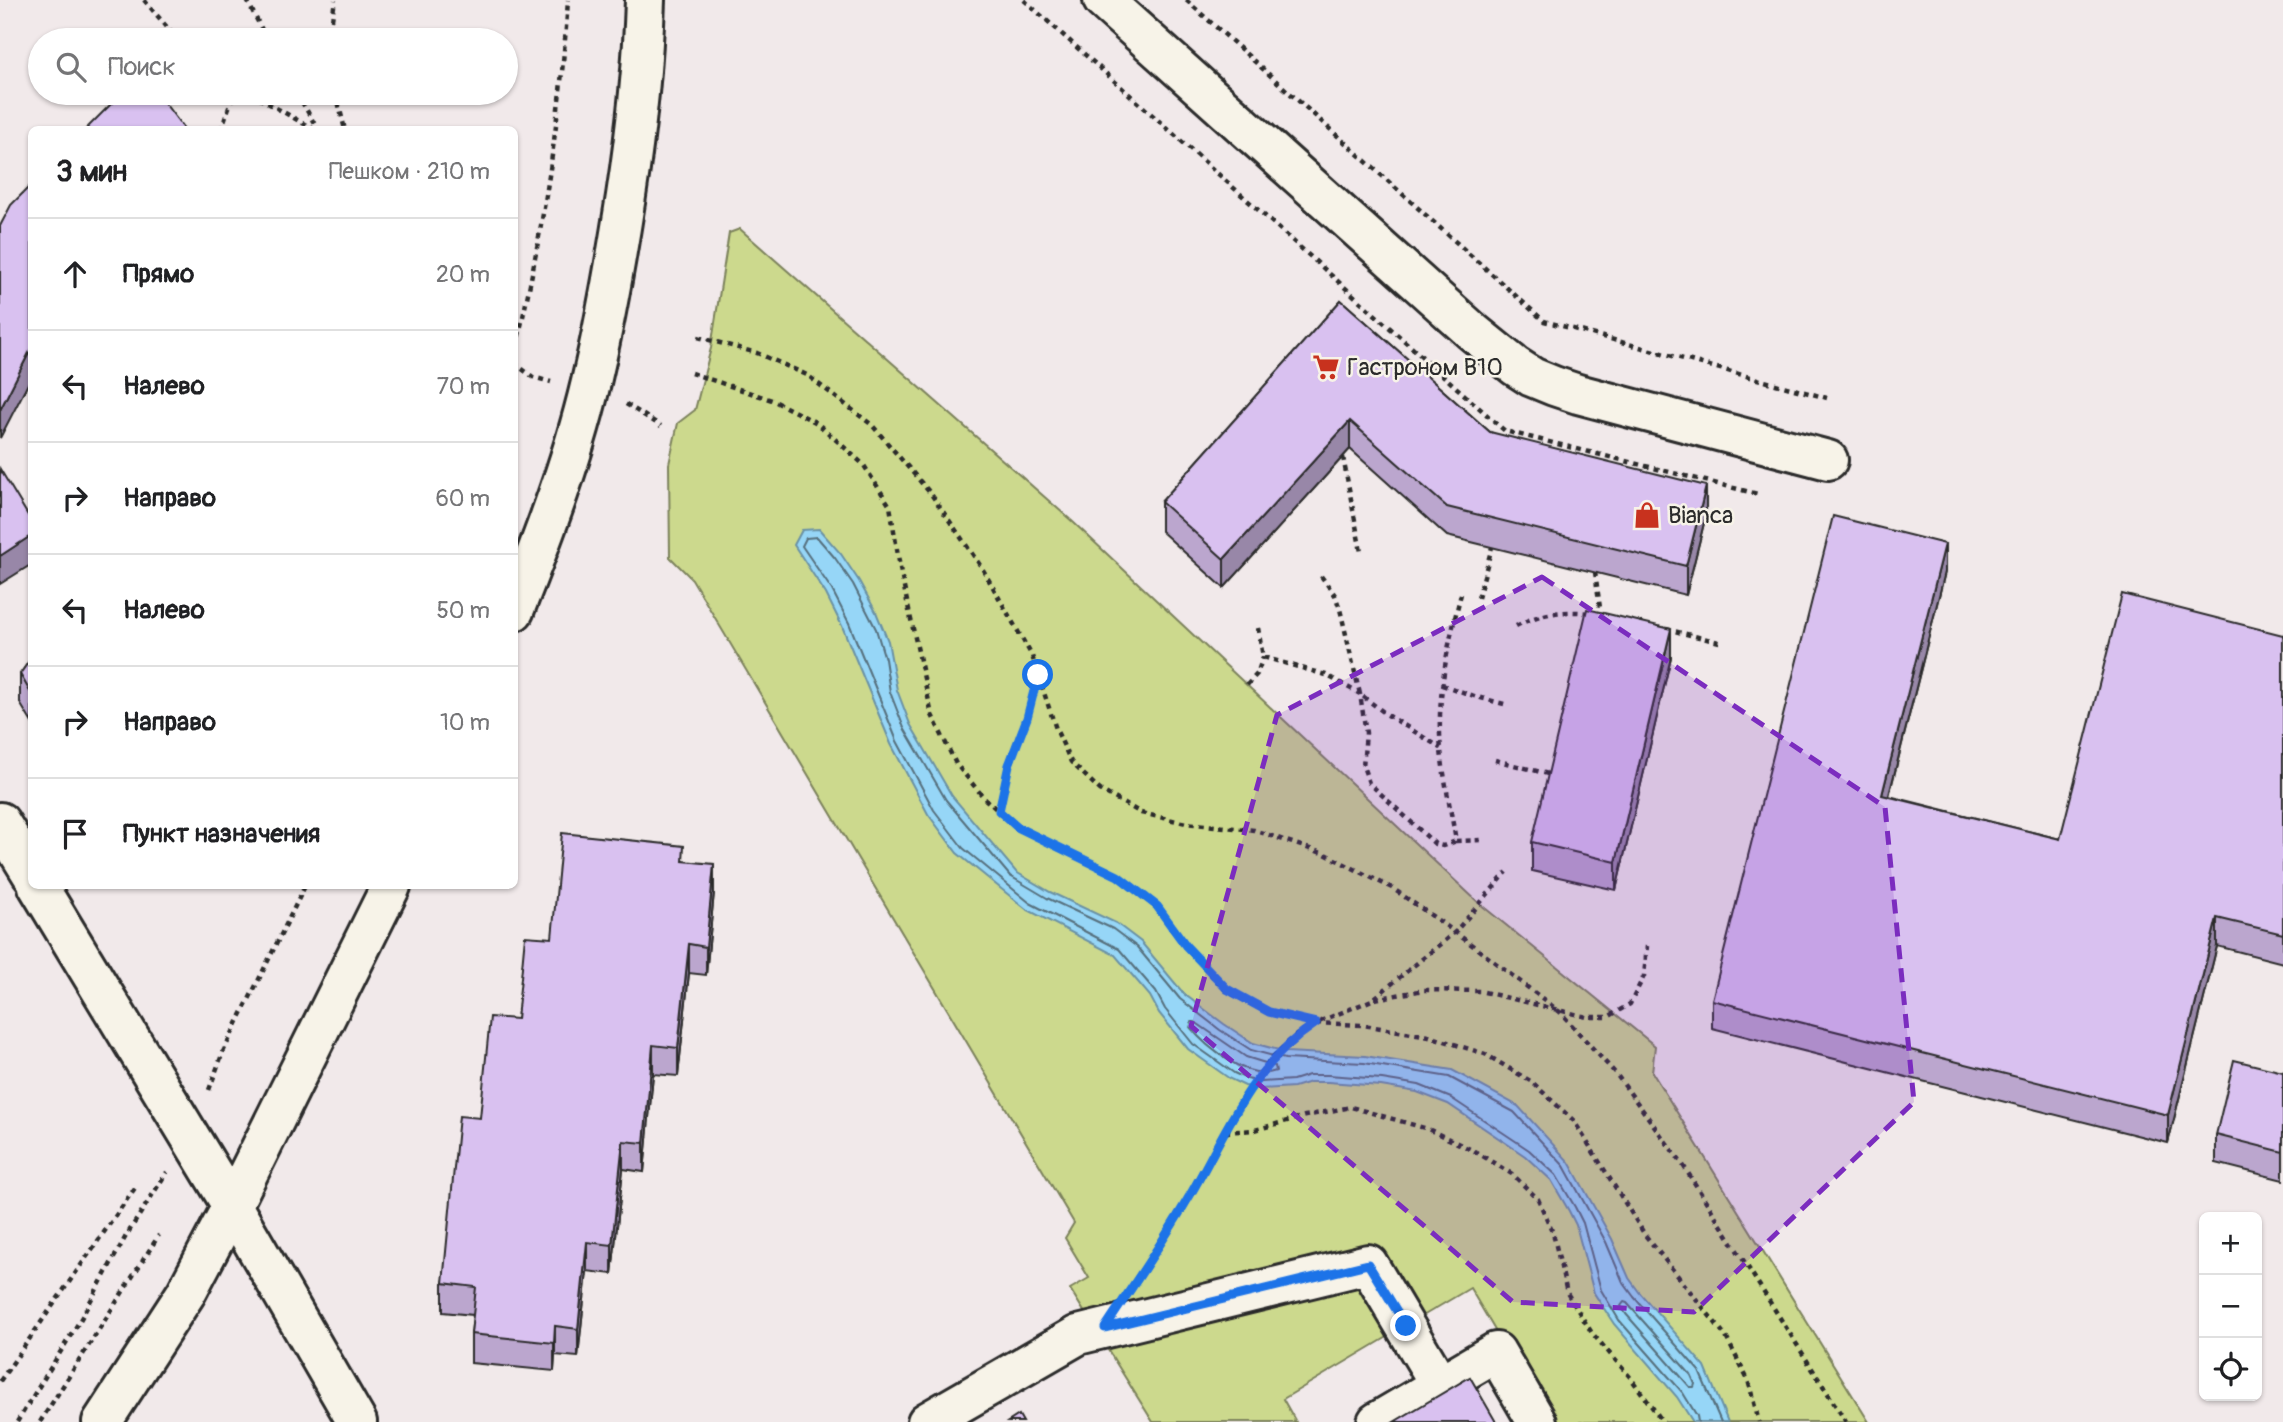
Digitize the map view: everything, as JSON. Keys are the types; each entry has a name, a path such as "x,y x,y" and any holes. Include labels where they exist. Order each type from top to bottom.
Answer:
{"street":[{"path":"518,601 535,560 571,453 594,370 618,249 635,137 644,44 645,0"},
{"path":"1103,0 1473,332 1532,377 1578,394 1828,460"},
{"path":"0,822 28,868"},
{"path":"40,889 232,1206 357,1422"},
{"path":"102,1422 186,1293 390,889"},
{"path":"927,1422 1078,1335 1368,1264 1440,1385"},
{"path":"1377,1422 1496,1352 1537,1422"}],"path":[{"path":"144,0 168,28"},
{"path":"247,0 261,28"},
{"path":"331,28 335,0"},
{"path":"518,340 527,305 546,196 563,77 568,0"},
{"path":"1186,0 1544,321 1827,398"},
{"path":"222,126 230,105"},
{"path":"272,105 310,126"},
{"path":"303,105 315,126"},
{"path":"339,105 344,126"},
{"path":"698,337 757,353 807,375 872,425 931,494 982,568 1032,656 1056,729 1071,762 1100,790 1141,813 1186,823 1254,830 1325,854 1392,888 1560,1012 1616,1074 1683,1165 1846,1422"},
{"path":"518,366 533,377"},
{"path":"691,373 772,400 817,423 863,464 890,506 901,574 932,715 956,764 986,800 1017,827 1118,876 1157,906 1186,946 1227,989 1269,1012 1316,1023 1363,1025 1430,1036 1485,1054 1532,1082 1574,1121 1645,1235 1725,1335 1748,1380 1759,1422"},
{"path":"1343,457 1361,552"},
{"path":"1478,598 1492,547"},
{"path":"1595,572 1601,615"},
{"path":"1321,576 1335,595 1340,609 1360,694 1366,733 1363,766 1369,783 1435,844 1443,846 1456,841 1483,840"},
{"path":"1456,841 1441,748 1442,685 1447,648 1461,594"},
{"path":"1516,626 1532,617 1558,612 1575,611 1614,618"},
{"path":"1247,685 1257,674 1263,657 1258,628"},
{"path":"1665,629 1723,643"},
{"path":"1263,657 1326,676 1360,694 1386,714 1441,748"},
{"path":"999,811 1009,765 1027,718 1038,675"},
{"path":"1442,685 1477,698 1508,705"},
{"path":"1495,760 1554,776"},
{"path":"1372,1000 1455,932 1507,872"},
{"path":"17,1422 79,1322 126,1236 147,1206 199,1116 223,1052 304,889"},
{"path":"1105,1328 1186,1203 1242,1101 1273,1057 1296,1036 1316,1023 1372,1000 1424,990 1480,991 1560,1012 1587,1017 1608,1017 1630,1004 1644,976 1647,946"},
{"path":"1224,1132 1255,1130 1304,1116 1351,1107 1428,1129 1476,1152 1512,1174 1538,1199 1553,1233 1567,1293 1592,1333 1630,1377 1663,1422"},
{"path":"0,1381 137,1185"},
{"path":"40,1422 159,1235"}],"highlighted area":[{"path":"1542,577 1885,807 1914,1102 1694,1312 1513,1302 1191,1026 1277,715"}],"green space":[{"path":"740,229 1073,522 1480,904 1655,1046 1652,1072 1869,1422 1549,1422 1470,1288 1283,1399 1296,1422 1153,1422 1070,1289 1089,1278 1065,1238 1074,1223 692,579 670,557 669,464 678,423 695,410 711,348 729,233"}],"water":[{"path":"819,529 841,554 876,612 888,641 897,690 910,724 952,796 1016,872 1050,892 1116,923 1141,942 1184,994 1253,1043 1286,1052 1365,1056 1452,1070 1518,1106 1569,1162 1612,1239 1629,1278 1705,1367 1728,1422 1693,1422 1677,1397 1614,1324 1594,1293 1576,1225 1569,1211 1551,1180 1525,1156 1448,1104 1417,1092 1328,1082 1260,1089 1230,1079 1188,1049 1159,1013 1150,996 1115,955 1026,909 957,853 928,814 891,744 842,626 826,594 794,545 802,530"}],"building":[{"path":"110,105 166,105 182,126 89,126"},
{"path":"28,188 28,355 0,410 0,226 11,205"},
{"path":"1341,300 1490,432 1706,486 1686,566 1447,507 1350,421 1224,559 1161,502"},
{"path":"0,469 28,515 28,538 0,556"},
{"path":"1833,516 1945,544 1882,795 2060,839 2122,594 2283,635 2283,934 2217,918 2168,1115 1712,1000"},
{"path":"1587,609 1671,629 1616,862 1532,842"},
{"path":"28,663 28,688 20,674"},
{"path":"562,833 684,846 683,861 714,864 706,947 689,944 678,1048 653,1045 644,1143 623,1141 612,1245 587,1242 578,1329 555,1326 554,1343 471,1334 476,1287 443,1283 459,1116 480,1118 490,1017 517,1019 525,936 552,938"},
{"path":"2234,1060 2283,1072 2283,1152 2216,1135"},
{"path":"1470,1377 1496,1422 1394,1422"},
{"path":"1019,1415 1023,1422 1008,1422"}],"place":[{"name":"Гастроном B10","path":"1326,367"},
{"name":"Bianca","path":"1647,515"}],"route":[{"path":"1038,675 1027,718 1009,765 999,811 1017,827 1118,876 1157,906 1186,946 1227,989 1269,1012 1316,1023 1296,1036 1273,1057 1261,1073 1224,1132 1186,1203 1105,1328 1368,1264 1406,1326"}]}
